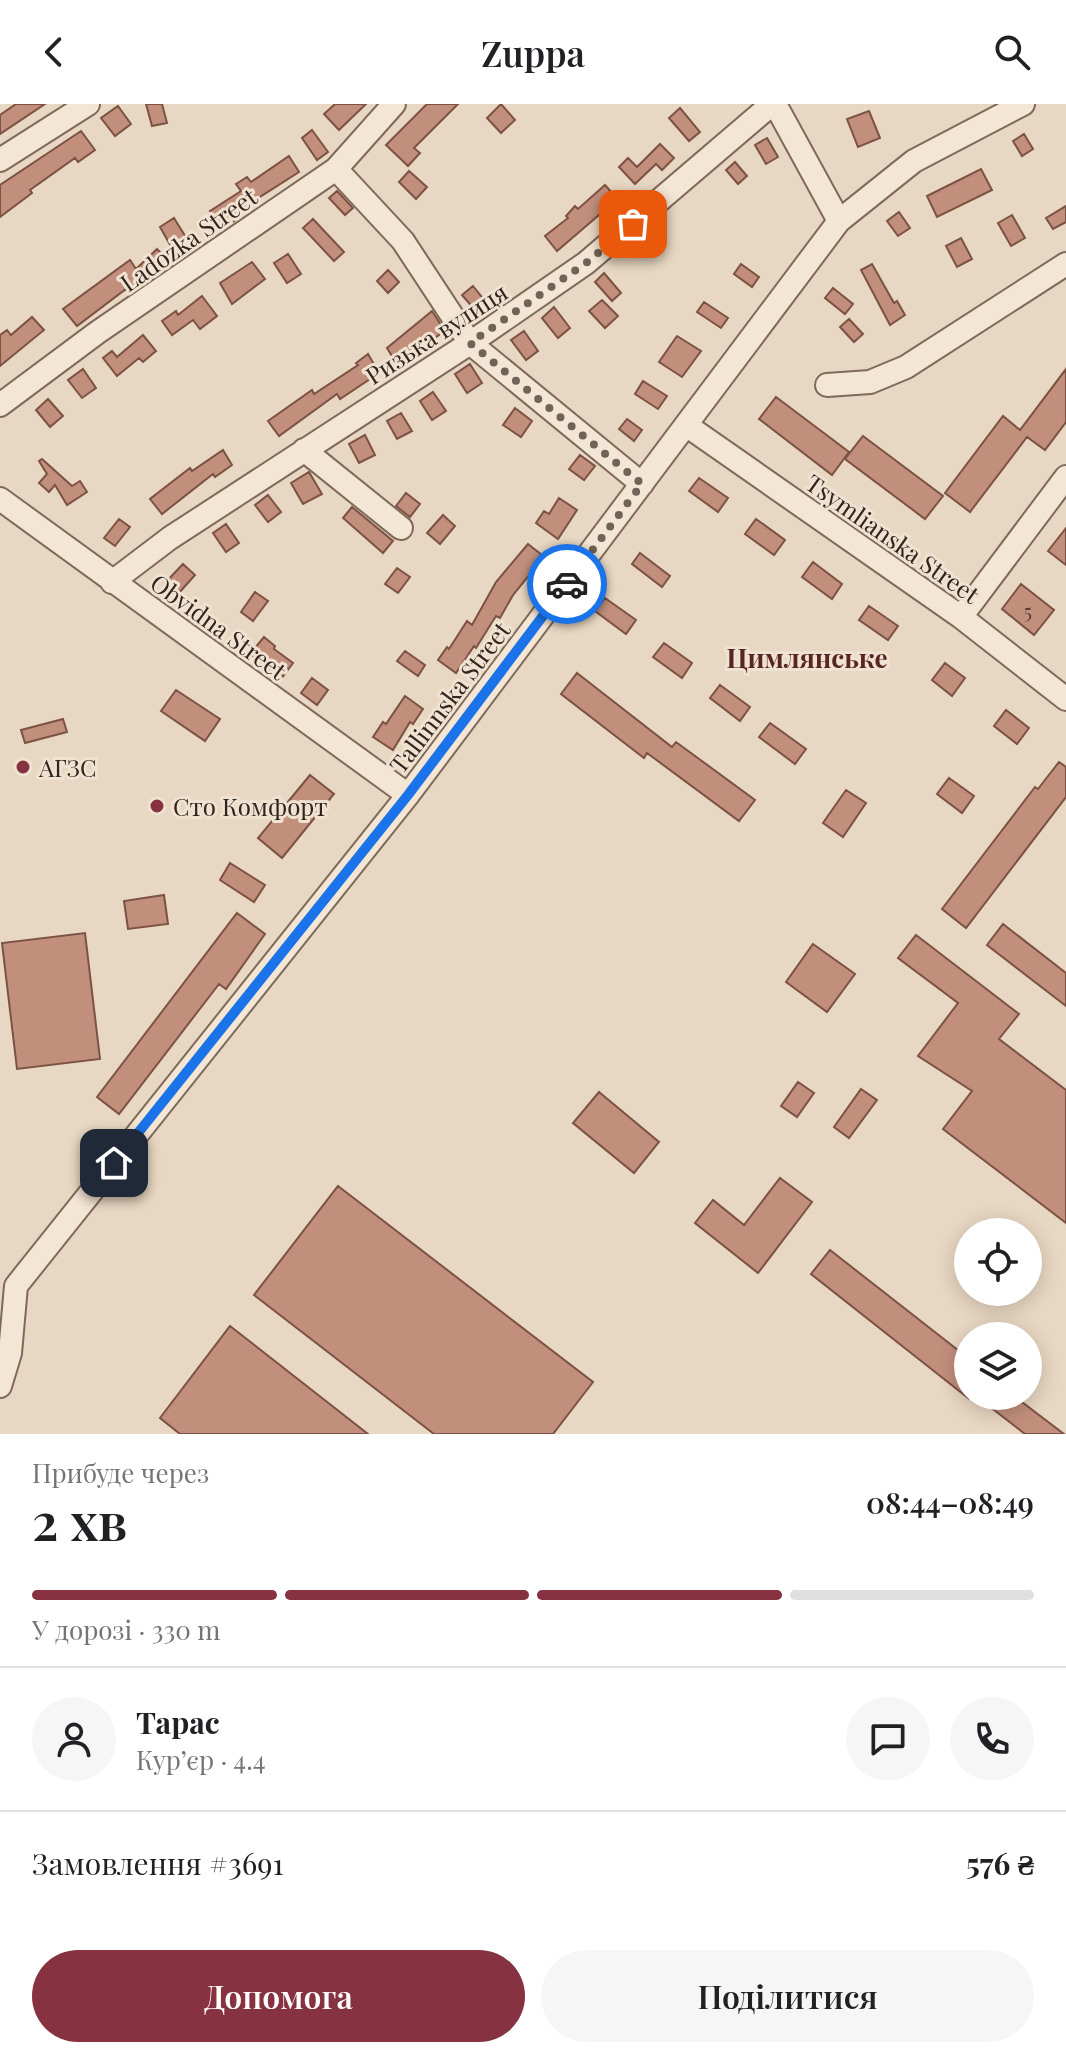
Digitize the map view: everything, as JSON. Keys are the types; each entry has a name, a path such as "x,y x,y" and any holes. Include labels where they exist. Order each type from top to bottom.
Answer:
{"street":[{"path":"0,160 88,104"},
{"name":"Ladozka Street","path":"0,405 98,332 336,169 394,104"},
{"path":"773,104 839,221"},
{"name":"Ризька вулиця","path":"112,582 170,538 470,343 586,263 773,104"},
{"name":"Tallinnska Street","path":"0,1386 10,1353 16,1286 408,795 839,221 914,161 1023,104"},
{"path":"336,169 403,241 470,343 642,484"},
{"path":"827,385 870,382 906,367 1066,264"},
{"name":"Tsymlianska Street","path":"686,425 961,617 1066,699"},
{"path":"304,450 401,528"},
{"path":"961,617 1066,477"},
{"name":"Obvidna Street","path":"0,499 408,795"}],"building":[{"path":"16,104 45,104 0,134 0,115"},
{"path":"146,104 162,104 167,123 152,126"},
{"path":"335,104 366,104 339,130 324,114"},
{"path":"427,104 458,104 414,148 420,153 408,166 386,145"},
{"path":"501,104 515,120 501,133 487,118"},
{"path":"118,106 131,124 115,136 101,118"},
{"path":"680,108 700,132 689,141 669,118"},
{"path":"869,111 880,138 858,147 847,119"},
{"path":"312,130 328,152 317,160 302,138"},
{"path":"81,131 95,150 78,162 75,158 30,190 32,193 0,217 0,185"},
{"path":"1024,134 1033,149 1022,156 1013,141"},
{"path":"767,138 778,157 766,164 755,145"},
{"path":"660,144 674,158 662,170 656,164 635,184 619,167 628,158 637,167"},
{"path":"289,156 299,172 230,216 234,221 221,229 210,211 241,191 236,184 247,177 251,182"},
{"path":"735,162 747,176 738,184 726,170"},
{"path":"981,169 992,190 937,217 927,196"},
{"path":"409,171 427,187 416,199 399,182"},
{"path":"605,185 620,202 608,212 606,209 557,251 545,236 568,218 566,216 575,206 578,209"},
{"path":"337,191 353,208 345,215 329,198"},
{"path":"1066,206 1066,222 1053,229 1046,218"},
{"path":"899,212 910,228 898,236 887,221"},
{"path":"1012,215 1025,238 1011,246 998,223"},
{"path":"174,218 187,239 172,248 160,227"},
{"path":"313,219 344,252 334,261 303,228"},
{"path":"647,234 658,245 648,256 636,244"},
{"path":"961,238 972,259 957,267 946,246"},
{"path":"157,249 170,263 127,292 126,289 77,326 63,309 130,260 136,269"},
{"path":"288,254 301,274 287,283 274,263"},
{"path":"252,262 265,279 232,304 220,283"},
{"path":"741,264 759,277 752,287 734,274"},
{"path":"872,264 894,303 897,301 905,315 890,325 861,270"},
{"path":"388,270 399,282 388,293 377,281"},
{"path":"604,273 621,293 612,301 595,282"},
{"path":"473,286 485,301 475,310 462,295"},
{"path":"833,288 853,304 845,314 825,298"},
{"path":"202,296 217,316 200,329 193,320 172,335 162,321 176,311 178,315"},
{"path":"602,300 618,316 605,328 589,311"},
{"path":"704,302 728,318 721,328 697,312"},
{"path":"554,307 570,328 558,338 542,318"},
{"path":"432,311 445,331 433,339 431,336 395,361 387,348"},
{"path":"32,317 44,330 0,366 0,335 7,330 11,335"},
{"path":"849,319 863,334 854,342 840,327"},
{"path":"524,331 538,351 526,360 511,340"},
{"path":"143,335 156,351 143,362 139,358 117,376 103,358 112,351 117,357"},
{"path":"677,336 701,351 682,377 659,362"},
{"path":"368,354 379,373 340,399 337,394 279,436 268,421 312,390 314,394 358,365 356,363"},
{"path":"470,364 482,383 467,393 455,374"},
{"path":"83,369 96,388 82,398 68,380"},
{"path":"1066,369 1066,422 1045,450 1027,437 970,512 945,493 1003,416 1020,430"},
{"path":"643,381 667,396 658,409 635,394"},
{"path":"433,392 446,411 432,420 420,401"},
{"path":"776,397 849,452 832,475 759,419"},
{"path":"48,399 63,416 50,427 36,410"},
{"path":"515,408 532,421 521,437 503,425"},
{"path":"401,413 412,431 397,439 387,421"},
{"path":"627,419 642,430 634,441 619,429"},
{"path":"365,435 375,455 359,463 349,444"},
{"path":"863,436 943,496 925,519 845,459"},
{"path":"223,450 232,465 215,477 213,474 162,514 150,499 190,468 192,471"},
{"path":"580,455 595,466 584,480 569,469"},
{"path":"42,459 72,486 80,481 87,492 67,505 55,485 49,492 39,483 47,474 39,461"},
{"path":"309,472 322,494 303,504 291,483"},
{"path":"699,478 728,498 718,512 689,491"},
{"path":"406,493 420,504 410,517 396,506"},
{"path":"268,495 281,512 268,522 255,505"},
{"path":"559,498 577,510 558,539 536,523 544,511 549,514"},
{"path":"352,507 393,541 383,553 343,518"},
{"path":"443,515 455,526 440,544 427,533"},
{"path":"119,519 130,527 115,546 104,538"},
{"path":"756,519 785,540 774,555 745,534"},
{"path":"226,524 239,543 226,552 213,533"},
{"path":"1066,528 1066,565 1048,551"},
{"path":"528,544 547,559 537,571 534,569 513,595 500,618 496,616 456,673 438,660 467,621 472,625 496,582"},
{"path":"640,553 670,576 662,587 632,564"},
{"path":"813,562 842,584 832,599 802,577"},
{"path":"183,564 195,575 178,594 165,583"},
{"path":"397,568 410,577 398,593 385,584"},
{"path":"1021,584 1054,610 1034,635 1002,609"},
{"path":"255,592 268,601 253,621 241,612"},
{"path":"605,598 636,620 626,634 595,611"},
{"path":"869,606 898,626 888,640 859,620"},
{"path":"264,637 293,663 281,679 250,654"},
{"path":"664,643 692,663 682,678 653,657"},
{"path":"405,651 425,665 418,676 397,661"},
{"path":"945,663 965,678 952,696 932,680"},
{"path":"577,673 672,747 676,742 755,800 739,821 647,753 644,758 561,694"},
{"path":"312,678 328,690 317,705 301,693"},
{"path":"720,685 750,707 740,721 710,698"},
{"path":"176,690 220,719 205,741 161,711"},
{"path":"405,696 423,709 413,724 410,722 393,750 373,737"},
{"path":"1006,710 1029,728 1017,744 994,726"},
{"path":"63,719 67,732 25,743 21,730"},
{"path":"770,723 806,749 795,764 759,737"},
{"path":"1059,762 1066,767 1066,797 966,928 942,909 1035,787 1038,789"},
{"path":"310,775 334,794 282,858 258,838"},
{"path":"949,778 974,796 962,813 937,794"},
{"path":"846,790 866,803 843,837 823,823"},
{"path":"230,863 265,885 254,902 220,880"},
{"path":"164,895 168,924 128,929 124,901"},
{"path":"237,913 265,934 226,989 219,984 119,1114 97,1097"},
{"path":"1003,924 1066,973 1066,1006 987,945"},
{"path":"85,933 100,1059 17,1069 2,943"},
{"path":"916,935 1019,1014 999,1039 1066,1090 1066,1223 943,1129 972,1091 918,1056 958,1003 898,958"},
{"path":"813,944 855,974 827,1012 786,982"},
{"path":"798,1082 814,1093 797,1117 781,1106"},
{"path":"861,1089 877,1100 849,1138 834,1127"},
{"path":"599,1092 659,1142 634,1173 573,1123"},
{"path":"780,1178 812,1202 758,1273 695,1223 713,1200 744,1225"},
{"path":"338,1186 593,1382 553,1434 434,1434 254,1295"},
{"path":"830,1250 954,1347 954,1387 811,1274"},
{"path":"230,1326 368,1434 180,1434 160,1418"},
{"path":"994,1410 1032,1410 1064,1434 1025,1434"}],"way so far":[{"path":"567,584 642,484 470,343 586,263 633,224"}],"place":[{"name":"АГЗС","path":"23,767"},
{"name":"Сто Комфорт","path":"157,806"}],"district":[{"name":"Цимлянське","path":"807,657"}],"route":[{"path":"114,1163 408,795 567,584"}]}
